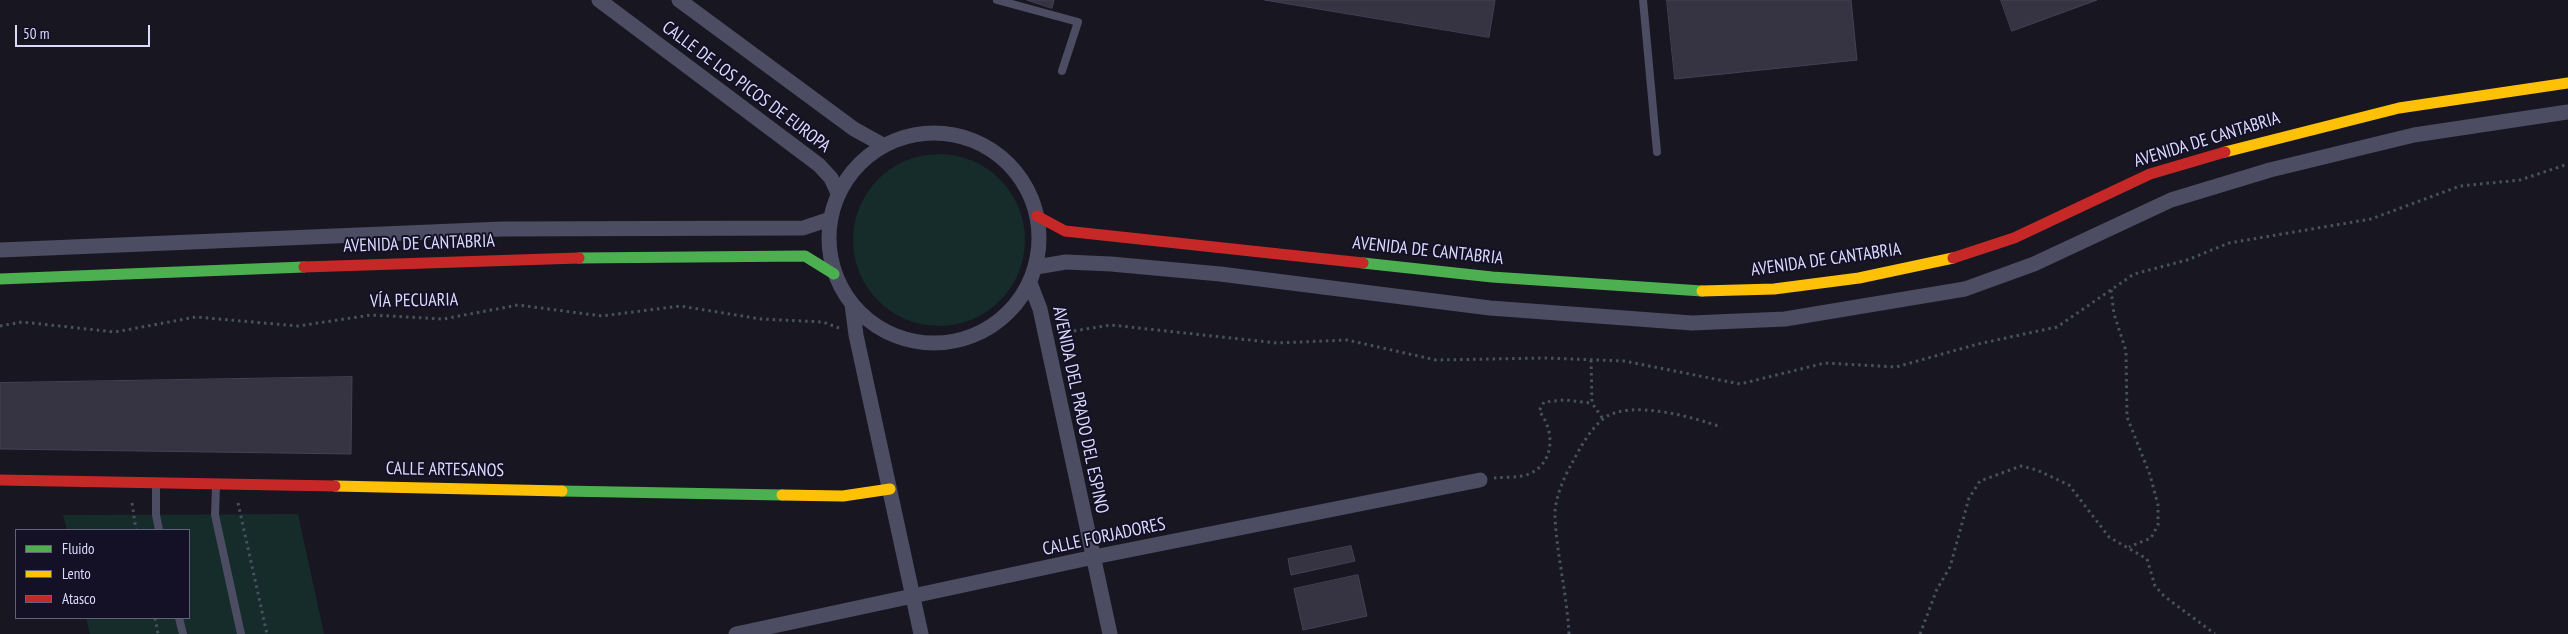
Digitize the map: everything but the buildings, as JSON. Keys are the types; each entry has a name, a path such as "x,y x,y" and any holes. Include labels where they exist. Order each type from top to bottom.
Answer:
{"street":[{"name":"CALLE DE LOS PICOS DE EUROPA","path":"599,0 819,165 831,178 838,193"},
{"name":"CALLE DE LOS PICOS DE EUROPA","path":"679,0 854,129 884,145"},
{"name":"AVENIDA DE CANTABRIA","path":"1038,216 1065,231 1492,277 1686,292 1774,289 1859,278 1955,258 2014,238 2150,174 2261,142 2400,108 2568,83"},
{"path":"1036,267 1066,262 1120,265 1220,274 1490,308 1692,323 1785,319 1965,289 2034,264 2171,200 2270,170 2414,135 2568,112"},
{"path":"940,133 969,138 1000,155 1021,178 1038,216 1040,246 1036,267 1030,283 1010,312 975,335 940,344 905,340 876,326 852,304 834,274 830,219 838,193 857,165 884,145 911,135 940,133"},
{"name":"AVENIDA DE CANTABRIA","path":"0,250 502,228 803,228 830,219"},
{"name":"AVENIDA DE CANTABRIA","path":"0,278 504,260 805,256 834,274"},
{"name":"AVENIDA DEL PRADO DEL ESPINO","path":"1030,283 1040,309 1110,634"},
{"path":"852,304 856,335 921,634"},
{"name":"CALLE ARTESANOS","path":"0,480 843,496 890,489"},
{"name":"CALLE FORJADORES","path":"736,634 1094,557 1480,480"}],"lane":[{"path":"997,0 1078,22 1062,71"},
{"path":"1642,0 1657,152"},
{"path":"156,482 156,515 159,529"},
{"path":"216,483 215,515 241,634"},
{"path":"179,619 183,634"}],"path":[{"path":"2111,290 2114,314 2126,351 2127,417 2150,475 2158,506 2158,525 2151,538 2129,547"},
{"name":"VÍA PECUARIA","path":"0,326 22,322 115,332 196,316 298,326 371,315 444,318 518,305 602,316 680,306 761,319 823,322 856,335"},
{"path":"1590,360 1592,403 1603,419"},
{"path":"1480,480 1528,474 1544,464 1550,447 1548,422 1539,411 1544,402 1564,400 1592,403"},
{"path":"1569,634 1555,515 1565,476 1579,449 1603,419 1617,412 1646,411 1691,417 1721,426"},
{"path":"1920,634 1937,589 1950,567 1969,498 1980,481 2021,466 2037,470 2069,485 2109,537 2147,559 2155,586 2164,596 2215,634"},
{"path":"130,503 136,529"},
{"path":"155,619 158,634"}],"green space":[{"path":"939,154 956,156 972,161 1000,179 1018,207 1023,223 1025,240 1023,257 1018,273 1000,301 972,319 956,324 939,326 922,324 906,319 878,301 860,273 855,257 853,240 855,223 860,207 878,179 906,161 922,156"},
{"path":"298,514 324,634 90,634 86,619 190,619 190,529 67,529 63,515"}],"traffic: fast":[{"path":"579,258 805,256 834,274"},
{"path":"1363,263 1492,277 1702,291"},
{"path":"0,279 304,267"},
{"path":"562,491 782,495"}],"traffic: slow":[{"path":"2225,152 2399,108 2568,83"},
{"path":"1702,291 1774,289 1859,278 1953,258"},
{"path":"335,486 562,491"},
{"path":"782,495 843,496 890,489"}],"traffic: jam":[{"path":"1953,258 2014,238 2150,174 2225,152"},
{"path":"1037,216 1065,231 1363,263"},
{"path":"304,267 579,258"},
{"path":"0,480 335,486"}]}
